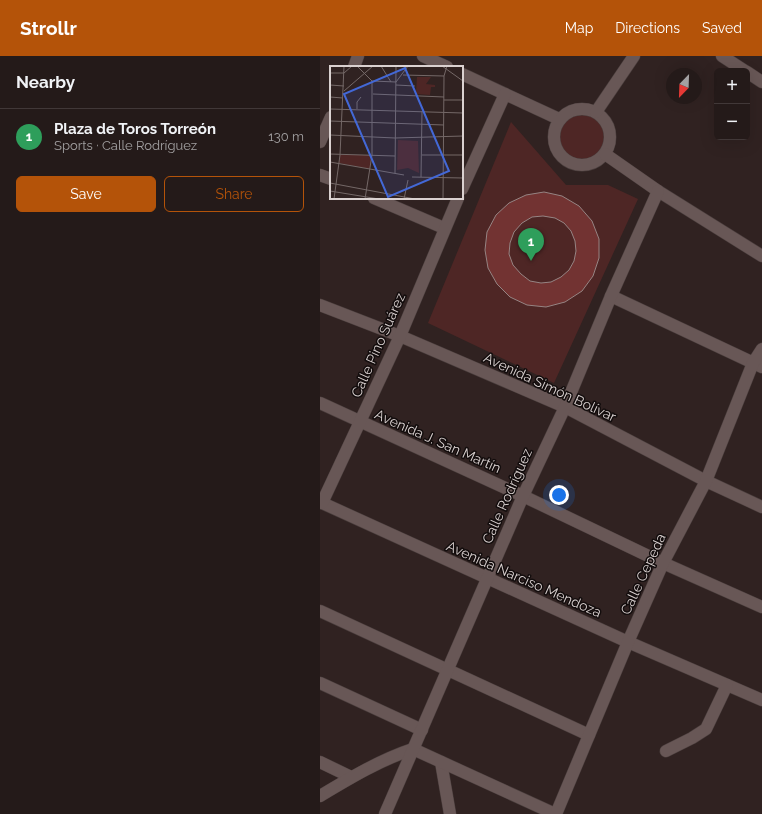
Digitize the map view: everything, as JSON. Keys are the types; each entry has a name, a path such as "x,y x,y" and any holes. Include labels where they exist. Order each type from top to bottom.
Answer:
{"street":[{"path":"354,66 358,56"},
{"path":"423,56 445,66"},
{"path":"596,112 634,56"},
{"path":"722,56 740,68"},
{"path":"463,74 559,119"},
{"path":"750,74 762,82"},
{"path":"463,187 505,94"},
{"path":"577,109 587,109 596,112 604,118 609,127 611,136 605,154 599,160 586,165 573,164 565,160 558,153 554,145 554,131 559,119 567,112 577,109"},
{"path":"320,142 330,119"},
{"path":"605,154 658,191 762,256"},
{"path":"320,175 330,179"},
{"name":"Calle Rodríguez","path":"385,814 523,496 565,407 658,191"},
{"path":"376,199 444,228"},
{"name":"Calle Pino Suárez","path":"321,502 361,422 400,336 444,228 458,199"},
{"path":"612,296 758,365"},
{"name":"Avenida Simón Bolívar","path":"320,305 400,336 565,407 706,480 762,507"},
{"name":"Calle Cepeda","path":"555,814 663,563 706,480 758,365 762,349"},
{"name":"Avenida J. San Martín","path":"320,403 523,496 663,563 762,607"},
{"name":"Avenida Narciso Mendoza","path":"321,502 487,579 762,700"},
{"path":"320,611 589,735"},
{"path":"320,683 422,730"},
{"path":"666,751 706,729 726,685"},
{"path":"320,796 351,777 391,757 413,749 555,814"},
{"path":"320,762 351,777"},
{"path":"441,762 450,814"}],"shaded area":[{"path":"583,114 592,116 600,121 605,129 607,138 605,147 600,155 592,160 583,162 574,160 566,155 561,147 559,138 561,129 566,121 574,116"},
{"path":"511,122 566,185 608,185 638,199 554,383 428,323"}],"building":[{"path":"544,192 562,196 579,206 592,221 599,239 599,258 593,276 582,291 565,302 546,307 527,305 510,297 497,284 488,268 485,250 487,232 496,215 509,203 526,195","holes":["543,216 555,218 564,223 571,231 575,241 576,251 574,261 569,270 561,277 551,282 541,283 530,281 513,265 509,254 510,243 514,232 522,223 532,217"]}],"place":[{"name":"Plaza de Toros Torreón","path":"531,261"}]}
